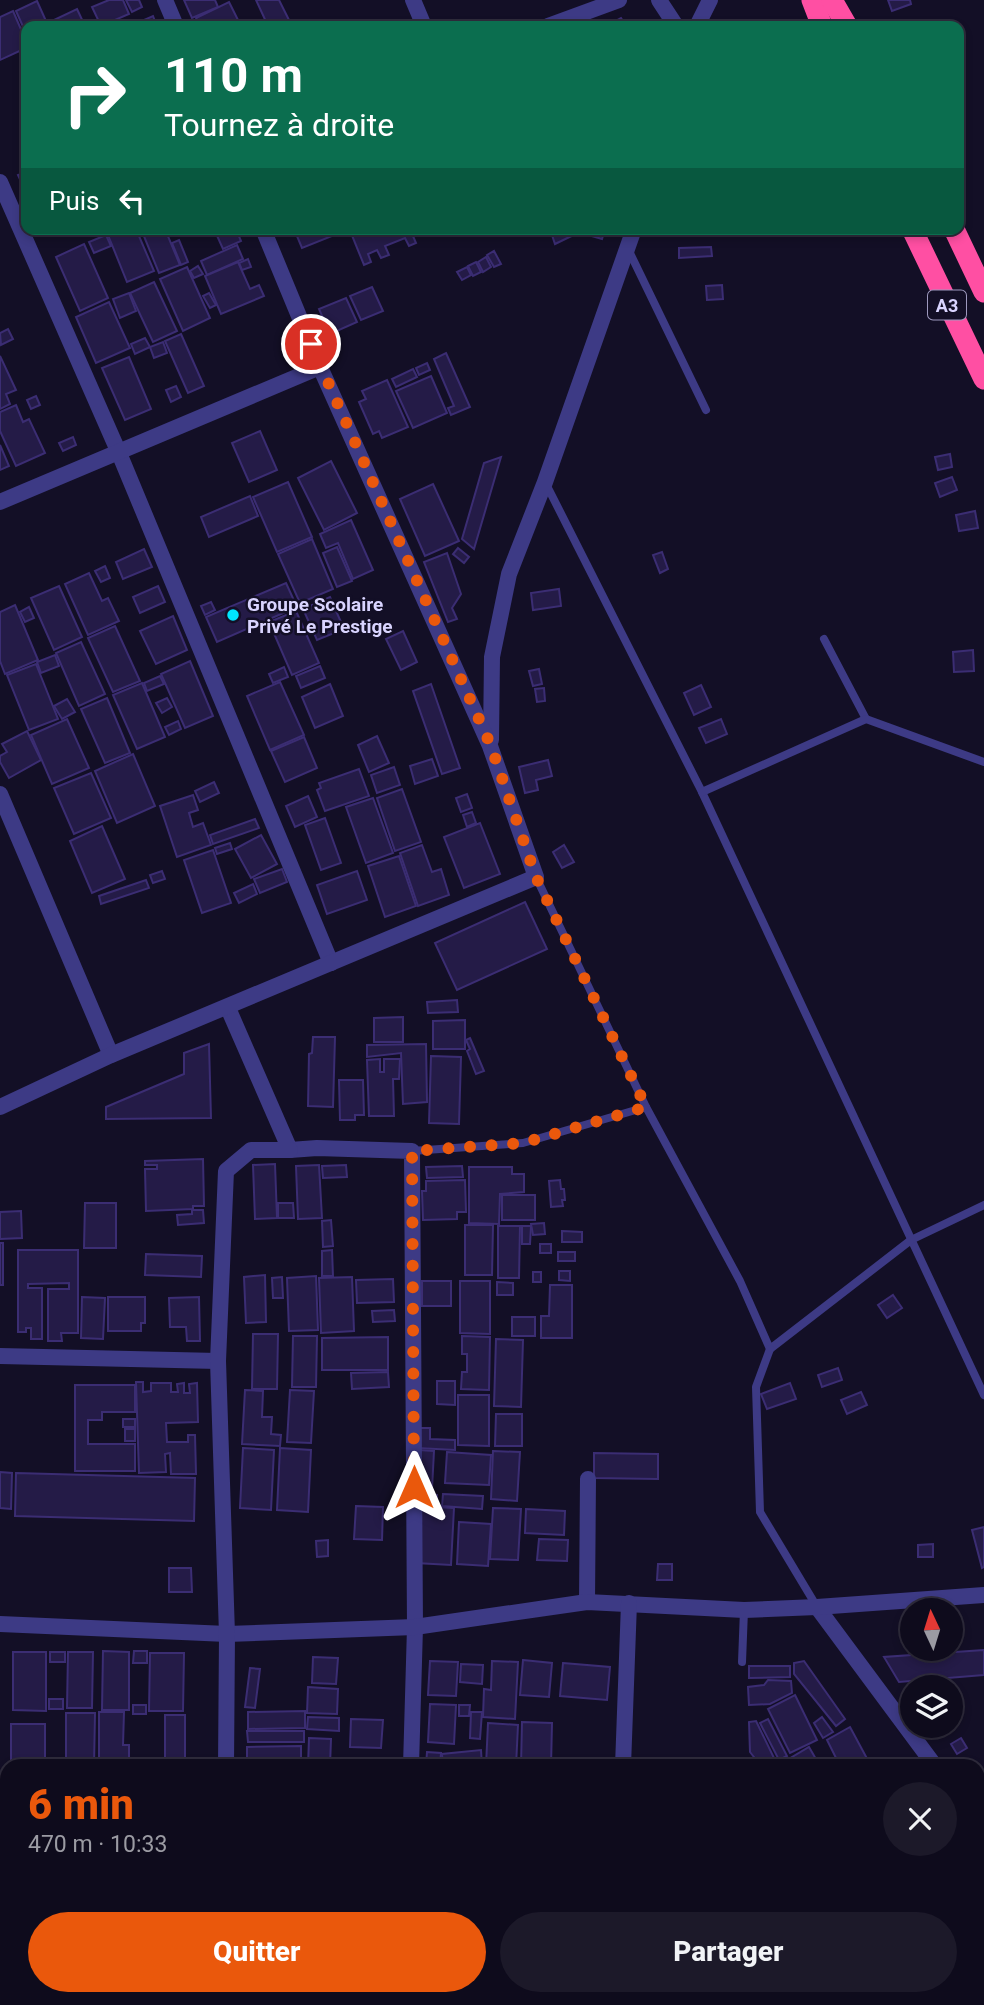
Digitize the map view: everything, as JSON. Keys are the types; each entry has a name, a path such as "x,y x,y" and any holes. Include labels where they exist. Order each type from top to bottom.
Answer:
{"highway":[{"path":"812,0 820,21"},
{"path":"832,0 844,21"},
{"name":"A3","path":"915,235 984,379"},
{"name":"A3","path":"957,235 984,292"}],"street":[{"path":"165,0 174,21"},
{"path":"413,0 422,21"},
{"path":"562,21 620,0"},
{"path":"659,0 673,21"},
{"path":"699,21 709,0"},
{"path":"0,182 21,229"},
{"path":"23,235 120,453 331,963"},
{"path":"0,1107 111,1055 536,877 491,746 320,367 265,235"},
{"path":"491,746 492,657 509,574 545,482 632,235"},
{"path":"0,502 320,367"},
{"path":"0,793 111,1055"},
{"path":"228,1008 290,1150"},
{"path":"226,1759 227,1634 218,1361 226,1171 251,1150 317,1148 412,1151 415,1627 411,1759"},
{"path":"0,1356 218,1361"},
{"path":"587,1602 588,1479"},
{"path":"0,1624 227,1634 415,1627 587,1602 744,1610 984,1595"},
{"path":"623,1759 629,1603"},
{"path":"817,1607 930,1759"}],"lane":[{"path":"628,249 706,410"},
{"path":"545,482 702,792 984,1395"},
{"path":"824,639 866,719 984,762"},
{"path":"702,792 866,719"},
{"path":"536,877 646,1107 740,1281 769,1349"},
{"path":"412,1151 523,1143 646,1107"},
{"path":"817,1607 760,1512 756,1387 769,1349 911,1240 984,1205"},
{"path":"742,1662 744,1610"}],"building":[{"path":"109,0 123,0 129,14 113,21 99,21 92,7"},
{"path":"126,0 139,0 142,7 132,12"},
{"path":"184,0 215,0 218,7 192,18"},
{"path":"256,0 279,0 290,21 266,21"},
{"path":"888,0 910,0 911,4 892,11"},
{"path":"37,1 46,21 21,22 16,11"},
{"path":"229,2 238,21 198,21 196,18"},
{"path":"77,9 83,21 54,21"},
{"path":"13,11 21,29 21,50 0,60 0,17"},
{"path":"153,16 155,21 144,21"},
{"path":"106,235 111,246 94,253 89,242"},
{"path":"108,235 139,235 154,271 127,282"},
{"path":"143,235 168,235 180,265 159,273"},
{"path":"217,235 238,235 241,241 223,249"},
{"path":"297,235 332,236 302,248"},
{"path":"352,235 413,235 416,243 409,246 405,238 385,246 389,255 381,258 377,250 368,254 371,262 364,265"},
{"path":"552,235 574,235 555,244"},
{"path":"179,240 188,262 181,265 172,243"},
{"path":"84,244 108,298 80,311 56,257"},
{"path":"237,245 243,259 207,275 201,261"},
{"path":"711,247 712,256 679,258 679,248"},
{"path":"494,251 501,264 494,267 487,255"},
{"path":"486,257 491,267 483,272 478,262"},
{"path":"248,259 251,267 242,270 239,263"},
{"path":"238,262 250,289 259,285 264,296 221,314 205,276"},
{"path":"476,262 481,272 473,276 468,266"},
{"path":"198,266 203,274 194,278 190,271"},
{"path":"187,267 210,318 183,331 160,279"},
{"path":"467,267 471,275 462,280 457,272"},
{"path":"154,282 177,331 153,342 130,293"},
{"path":"722,285 723,299 707,300 706,286"},
{"path":"372,287 383,311 361,320 350,296"},
{"path":"129,293 136,311 120,318 113,299"},
{"path":"209,293 216,305 210,308 203,296"},
{"path":"346,298 357,322 330,334 319,309"},
{"path":"109,302 130,348 96,363 76,317"},
{"path":"8,329 13,339 1,345 0,333"},
{"path":"181,334 204,386 188,393 165,341"},
{"path":"145,338 150,347 135,354 131,344"},
{"path":"163,342 167,353 154,358 150,347"},
{"path":"446,353 470,407 451,415 448,408 454,406 434,359"},
{"path":"0,356 16,390 6,394 10,404 0,409"},
{"path":"129,357 151,409 125,420 102,368"},
{"path":"427,363 430,370 419,375 416,368"},
{"path":"413,369 417,377 396,387 392,379"},
{"path":"431,376 447,413 413,428 396,391"},
{"path":"387,380 408,427 382,438 379,431 373,434 359,402 366,399 362,391"},
{"path":"176,386 181,397 171,402 166,390"},
{"path":"36,396 40,405 31,409 27,400"},
{"path":"16,405 23,422 29,419 45,453 16,466 0,431 0,412"},
{"path":"260,431 277,470 249,482 232,443"},
{"path":"73,437 76,445 63,451 59,443"},
{"path":"0,445 9,466 0,470"},
{"path":"950,454 952,467 938,470 935,457"},
{"path":"501,457 474,549 462,539 484,463"},
{"path":"331,461 357,513 324,530 298,478"},
{"path":"952,477 957,490 940,497 935,483"},
{"path":"288,482 312,537 277,552 253,497"},
{"path":"433,484 459,541 425,556 400,499"},
{"path":"250,496 258,516 209,537 201,517"},
{"path":"975,511 978,528 959,531 956,515"},
{"path":"351,520 373,570 353,579 338,543 326,548 320,534"},
{"path":"312,539 333,589 300,603 278,554"},
{"path":"337,547 352,581 337,587 323,553"},
{"path":"458,548 469,557 464,563 453,554"},
{"path":"144,549 152,567 123,579 116,562"},
{"path":"662,552 668,569 660,573 653,555"},
{"path":"447,553 461,594 452,608 457,619 448,622 424,562"},
{"path":"105,566 110,578 101,582 95,571"},
{"path":"89,573 102,601 108,598 119,621 88,635 65,584"},
{"path":"286,583 297,607 217,642 206,617"},
{"path":"59,586 82,637 54,650 31,598"},
{"path":"158,586 165,602 140,613 133,597"},
{"path":"559,589 561,606 533,610 531,593"},
{"path":"330,597 344,629 317,640 303,609"},
{"path":"211,602 215,610 205,615 201,606"},
{"path":"15,605 38,660 5,674 0,661 0,612"},
{"path":"29,607 34,618 25,622 20,612"},
{"path":"296,611 319,663 292,675 269,622"},
{"path":"173,616 187,650 156,664 140,631"},
{"path":"115,626 140,681 113,692 88,638"},
{"path":"403,631 417,662 401,670 386,639"},
{"path":"81,642 105,694 79,706 56,653"},
{"path":"973,650 974,671 954,672 953,652"},
{"path":"55,655 59,666 41,673 37,662"},
{"path":"190,661 213,716 185,728 161,674"},
{"path":"36,664 58,719 29,730 7,675"},
{"path":"320,666 325,678 301,688 296,676"},
{"path":"284,667 288,677 273,683 269,674"},
{"path":"539,669 542,684 533,686 529,671"},
{"path":"160,676 164,684 147,691 144,683"},
{"path":"280,682 304,735 270,750 247,696"},
{"path":"142,683 165,737 137,749 113,695"},
{"path":"330,684 343,716 315,728 302,697"},
{"path":"431,684 460,768 442,774 413,691"},
{"path":"701,685 711,707 694,715 684,693"},
{"path":"544,688 545,701 537,702 535,689"},
{"path":"107,698 130,753 105,763 81,709"},
{"path":"167,698 172,707 162,713 156,703"},
{"path":"67,699 75,712 62,719 54,706"},
{"path":"67,719 89,768 52,784 31,735"},
{"path":"721,719 727,734 706,743 699,728"},
{"path":"178,721 181,729 169,735 165,727"},
{"path":"27,731 41,760 9,778 0,762 0,756 7,752 2,744"},
{"path":"377,736 389,763 369,772 358,745"},
{"path":"304,737 317,768 285,782 271,751"},
{"path":"133,754 155,806 117,823 95,771"},
{"path":"432,759 438,776 415,784 410,766"},
{"path":"548,760 552,776 536,780 538,790 525,793 519,767"},
{"path":"394,767 400,785 377,793 371,775"},
{"path":"359,769 369,796 325,811 317,790 321,788 319,783"},
{"path":"91,773 111,818 74,834 54,788"},
{"path":"214,782 219,793 200,802 195,791"},
{"path":"402,789 421,842 395,851 377,798"},
{"path":"467,794 472,808 461,812 456,798"},
{"path":"193,795 198,810 189,813 193,827 203,823 211,845 177,857 160,806"},
{"path":"308,796 317,817 295,827 286,806"},
{"path":"373,798 393,853 366,863 346,807"},
{"path":"472,812 476,823 467,827 463,815"},
{"path":"325,818 341,863 321,870 305,825"},
{"path":"255,819 259,828 213,844 210,835"},
{"path":"480,823 500,874 464,888 444,837"},
{"path":"102,826 125,879 92,893 70,841"},
{"path":"261,835 277,864 251,878 235,849"},
{"path":"230,843 232,849 217,854 215,848"},
{"path":"422,845 432,872 441,869 449,895 418,906 400,853"},
{"path":"564,845 574,862 562,868 553,852"},
{"path":"213,850 231,903 202,913 184,860"},
{"path":"399,856 416,906 385,917 368,866"},
{"path":"282,869 287,882 260,893 254,879"},
{"path":"162,871 165,879 153,883 150,875"},
{"path":"357,871 367,900 327,914 317,885"},
{"path":"146,880 149,888 101,904 99,896"},
{"path":"253,884 257,894 239,903 234,893"},
{"path":"525,902 547,949 457,990 435,943"},
{"path":"457,1000 458,1012 428,1013 427,1002"},
{"path":"403,1017 403,1042 374,1042 374,1018"},
{"path":"465,1020 465,1049 433,1049 433,1021"},
{"path":"313,1037 335,1037 333,1107 308,1106 309,1054 312,1053"},
{"path":"470,1038 484,1071 476,1074 467,1051 470,1049 466,1040"},
{"path":"209,1044 211,1118 106,1119 106,1107 184,1074 184,1053"},
{"path":"426,1044 427,1102 403,1104 401,1053 367,1057 367,1045"},
{"path":"431,1056 461,1057 459,1124 429,1123"},
{"path":"380,1059 380,1072 384,1072 384,1059 400,1059 399,1079 393,1079 394,1116 369,1116 367,1060"},
{"path":"339,1080 363,1080 364,1115 355,1115 355,1120 340,1120"},
{"path":"203,1159 204,1206 146,1211 145,1169 157,1169 157,1165 145,1165 145,1161"},
{"path":"275,1164 277,1218 255,1219 253,1165"},
{"path":"319,1165 322,1218 298,1219 296,1166"},
{"path":"346,1165 347,1177 323,1178 322,1166"},
{"path":"462,1166 463,1177 427,1178 426,1167"},
{"path":"469,1167 512,1167 512,1174 524,1174 524,1192 500,1194 499,1224 469,1223"},
{"path":"465,1180 466,1212 457,1212 457,1219 423,1220 422,1191 426,1191 426,1181"},
{"path":"560,1180 561,1189 564,1189 563,1206 551,1207 549,1181"},
{"path":"502,1195 535,1195 535,1220 502,1220"},
{"path":"85,1203 116,1203 116,1248 84,1248"},
{"path":"278,1203 293,1203 294,1218 278,1218"},
{"path":"192,1210 203,1210 204,1223 178,1225 177,1215 192,1214"},
{"path":"21,1211 22,1238 0,1239 0,1212"},
{"path":"331,1220 333,1246 323,1247 322,1221"},
{"path":"544,1223 545,1234 533,1235 531,1224"},
{"path":"465,1225 493,1225 492,1275 465,1275"},
{"path":"498,1226 520,1226 519,1278 498,1278"},
{"path":"522,1226 531,1226 530,1244 522,1244"},
{"path":"562,1231 582,1232 582,1242 562,1242"},
{"path":"0,1243 3,1243 3,1285 0,1285"},
{"path":"540,1244 551,1244 551,1253 540,1253"},
{"path":"18,1250 78,1250 78,1333 61,1333 62,1341 48,1341 48,1289 69,1289 69,1283 28,1284 28,1288 42,1288 42,1339 31,1339 31,1328 26,1328 26,1332 18,1332"},
{"path":"332,1250 333,1276 322,1276 322,1251"},
{"path":"558,1252 575,1252 575,1261 558,1261"},
{"path":"146,1254 202,1256 201,1277 145,1275"},
{"path":"559,1271 570,1271 570,1281 559,1280"},
{"path":"533,1272 541,1272 541,1282 533,1282"},
{"path":"265,1275 266,1322 246,1323 244,1277"},
{"path":"316,1276 318,1330 289,1331 287,1278"},
{"path":"282,1277 283,1298 273,1298 272,1278"},
{"path":"352,1277 354,1331 321,1333 319,1278"},
{"path":"393,1279 394,1302 357,1303 356,1280"},
{"path":"422,1281 451,1281 451,1306 422,1306"},
{"path":"460,1281 490,1281 490,1334 460,1333"},
{"path":"497,1282 513,1283 513,1295 497,1295"},
{"path":"550,1285 572,1285 572,1338 541,1338 541,1316 549,1316"},
{"path":"893,1295 902,1308 887,1318 878,1305"},
{"path":"82,1297 105,1298 103,1339 81,1338"},
{"path":"108,1297 145,1297 145,1323 141,1323 141,1331 108,1331"},
{"path":"199,1297 200,1341 187,1341 186,1327 170,1327 169,1298"},
{"path":"394,1310 395,1321 373,1322 372,1311"},
{"path":"512,1317 535,1317 535,1336 512,1336"},
{"path":"253,1334 278,1334 277,1389 252,1389"},
{"path":"293,1336 317,1336 316,1387 292,1387"},
{"path":"462,1336 490,1337 489,1390 461,1389 462,1372 467,1372 467,1354 462,1354"},
{"path":"388,1337 388,1370 322,1370 322,1338"},
{"path":"496,1339 523,1340 521,1407 494,1406"},
{"path":"838,1368 842,1380 822,1387 818,1375"},
{"path":"388,1372 389,1387 352,1389 351,1373"},
{"path":"437,1381 455,1381 455,1405 437,1404"},
{"path":"136,1382 143,1382 143,1392 151,1391 151,1383 171,1383 171,1392 178,1392 177,1384 184,1383 184,1393 190,1393 189,1384 197,1383 198,1422 166,1423 167,1442 188,1442 188,1435 195,1435 196,1474 171,1474 170,1453 165,1454 166,1472 139,1473"},
{"path":"790,1383 796,1399 767,1409 761,1394"},
{"path":"75,1385 135,1385 135,1412 102,1412 102,1420 88,1420 88,1444 135,1444 135,1471 75,1471"},
{"path":"245,1390 263,1391 262,1417 272,1417 271,1434 281,1435 280,1446 242,1444"},
{"path":"290,1390 314,1391 311,1443 287,1442"},
{"path":"861,1392 867,1405 847,1414 841,1400"},
{"path":"458,1395 489,1395 489,1446 458,1445"},
{"path":"496,1414 522,1414 522,1446 495,1446"},
{"path":"123,1419 135,1419 135,1427 123,1427"},
{"path":"418,1428 430,1428 430,1439 455,1440 455,1450 417,1448"},
{"path":"125,1429 135,1429 135,1441 125,1441"},
{"path":"243,1448 274,1450 271,1510 240,1508"},
{"path":"280,1448 311,1450 308,1512 277,1510"},
{"path":"419,1450 434,1451 432,1489 417,1488"},
{"path":"493,1451 520,1452 517,1501 491,1499"},
{"path":"447,1452 491,1455 489,1485 445,1483"},
{"path":"594,1453 658,1454 658,1479 594,1478"},
{"path":"0,1472 12,1473 11,1509 0,1508"},
{"path":"16,1473 195,1478 194,1521 15,1516"},
{"path":"420,1494 437,1495 437,1507 454,1508 451,1565 416,1563"},
{"path":"443,1494 483,1496 482,1509 442,1506"},
{"path":"356,1506 383,1507 382,1540 354,1539"},
{"path":"493,1508 521,1509 518,1560 490,1559"},
{"path":"526,1509 565,1511 564,1535 525,1533"},
{"path":"459,1522 491,1524 488,1566 457,1564"},
{"path":"984,1527 984,1567 982,1568 972,1530"},
{"path":"539,1539 568,1540 567,1561 537,1560"},
{"path":"328,1540 328,1556 317,1557 316,1541"},
{"path":"933,1544 933,1557 918,1557 918,1545"},
{"path":"658,1564 672,1564 672,1580 657,1580"},
{"path":"169,1568 191,1568 192,1592 169,1592"},
{"path":"984,1650 984,1675 900,1675 899,1682 884,1657 900,1656 900,1661 963,1661 963,1651"},
{"path":"103,1651 129,1652 129,1710 102,1710"},
{"path":"134,1651 147,1651 147,1663 133,1663"},
{"path":"13,1652 46,1652 46,1711 13,1710"},
{"path":"50,1652 65,1652 65,1662 50,1662"},
{"path":"68,1652 93,1652 92,1708 67,1708"},
{"path":"150,1653 184,1653 183,1711 149,1711"},
{"path":"313,1657 338,1658 336,1684 312,1683"},
{"path":"523,1660 552,1663 549,1697 520,1695"},
{"path":"430,1661 458,1662 456,1696 428,1695"},
{"path":"492,1661 518,1662 515,1719 483,1717 484,1689 491,1690"},
{"path":"804,1661 845,1719 836,1726 794,1674 794,1663"},
{"path":"563,1663 610,1667 607,1700 560,1696"},
{"path":"461,1664 483,1665 482,1684 460,1682"},
{"path":"749,1666 790,1666 790,1677 749,1678"},
{"path":"250,1668 260,1669 255,1708 245,1707"},
{"path":"768,1680 791,1681 792,1693 770,1704 749,1705 748,1687 764,1685"},
{"path":"308,1687 338,1689 337,1714 307,1713"},
{"path":"795,1695 817,1740 790,1753 768,1709"},
{"path":"49,1699 63,1699 63,1709 49,1709"},
{"path":"430,1704 456,1705 454,1744 428,1742"},
{"path":"133,1705 146,1705 146,1714 133,1714"},
{"path":"459,1705 470,1705 469,1716 459,1716"},
{"path":"305,1711 305,1728 248,1729 248,1712"},
{"path":"99,1712 124,1712 123,1745 129,1745 129,1759 99,1759"},
{"path":"471,1712 482,1712 480,1739 470,1738"},
{"path":"66,1713 95,1713 94,1759 66,1759"},
{"path":"165,1715 185,1715 185,1759 165,1759"},
{"path":"308,1717 339,1718 339,1731 307,1729"},
{"path":"822,1717 833,1732 823,1738 814,1723"},
{"path":"351,1719 383,1720 381,1748 350,1747"},
{"path":"768,1719 787,1756 778,1759 760,1723"},
{"path":"756,1721 773,1759 756,1759 750,1752 749,1722"},
{"path":"522,1722 552,1723 551,1759 521,1759"},
{"path":"488,1723 518,1725 516,1759 486,1759"},
{"path":"11,1724 45,1724 45,1759 11,1759"},
{"path":"850,1727 867,1759 836,1759 827,1740"},
{"path":"247,1731 304,1731 304,1742 248,1742"},
{"path":"309,1738 331,1739 330,1759 308,1759"},
{"path":"961,1738 967,1748 957,1754 951,1744"},
{"path":"301,1746 301,1759 247,1759 247,1747"},
{"path":"809,1747 816,1759 789,1759"},
{"path":"481,1750 482,1759 442,1759 442,1754"},
{"path":"427,1752 441,1753 441,1759 426,1759"}],"place":[{"name":"Groupe Scolaire Privé Le Prestige","path":"233,615"}],"route":[{"path":"311,344 491,746 536,877 646,1107 523,1143 412,1151 414,1487"}]}
